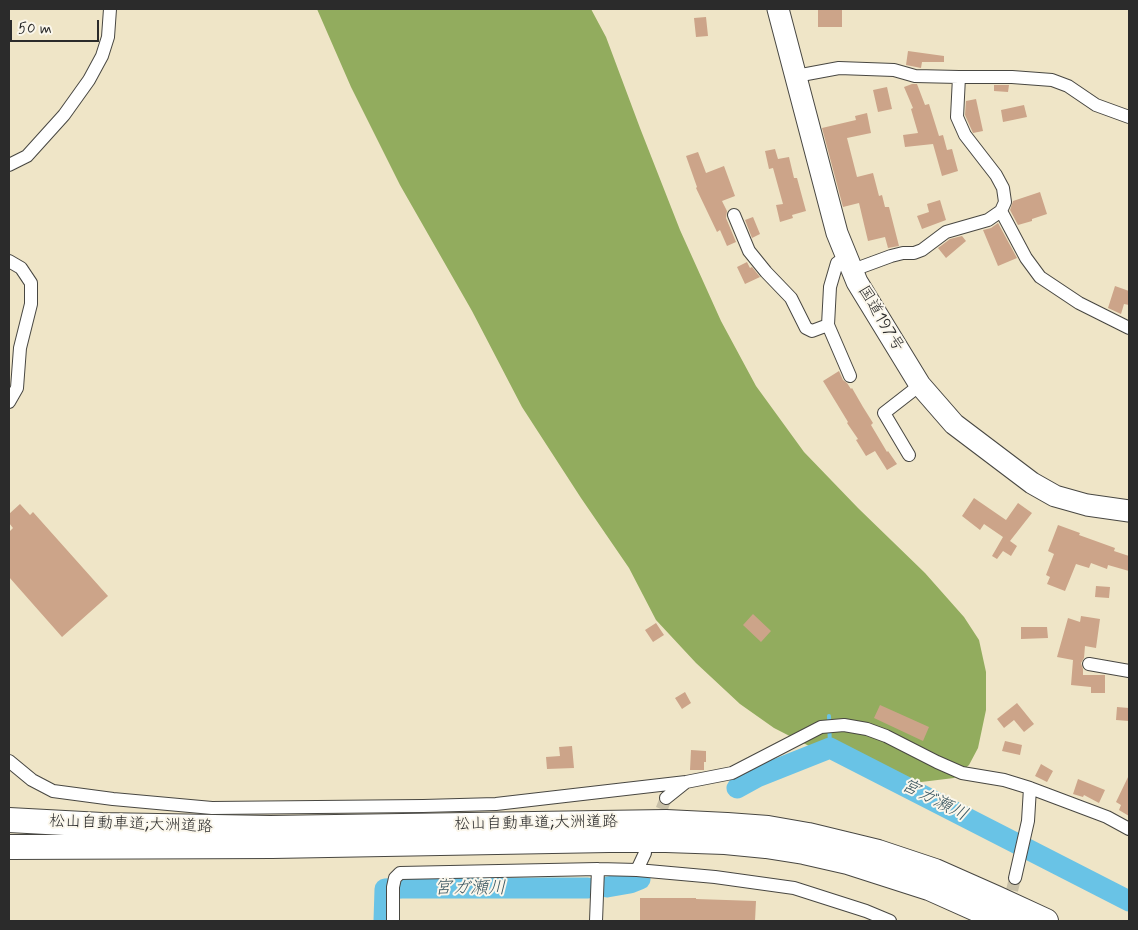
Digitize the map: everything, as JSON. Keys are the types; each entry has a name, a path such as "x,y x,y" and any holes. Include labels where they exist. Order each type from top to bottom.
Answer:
{"highway":[{"name":"国道197号","path":"778,9 837,233 858,282 920,385 954,424 1032,484 1055,496 1087,506 1129,511"},
{"name":"松山自動車道;大洲道路","path":"9,820 102,825 270,828 666,822 768,828 808,834 878,852 935,871 1046,921"},
{"name":"松山自動車道;大洲道路","path":"9,847 272,846 609,840 725,842 804,852 848,862 929,888 1003,921"},
{"path":"874,870 977,921"},
{"path":"935,871 997,893 1061,921"}],"street":[{"path":"9,165 27,156 64,115 89,80 102,56 108,37 110,9"},
{"path":"796,76 839,68 894,70 915,76 959,78 1012,77 1052,80 1068,86 1096,105 1129,117"},
{"path":"850,376 828,325 830,287 837,263 850,264 903,253 914,253 922,250 946,232 988,220 1001,211 1005,202 1003,188 996,175 965,134 957,117 959,78"},
{"path":"1001,211 1026,258 1040,277 1079,303 1129,328"},
{"path":"734,215 749,251 791,298 806,328 812,331 828,325"},
{"path":"9,261 21,268 32,283 32,304 20,348 17,388 9,402"},
{"path":"909,455 884,413 920,385"},
{"path":"1089,664 1129,671"},
{"path":"9,760 32,780 53,791 113,800 212,808 496,804 686,782 732,773 821,727 844,725 867,729 886,736 937,762 962,772 1004,780 1030,788 1106,817 1129,829"},
{"path":"666,798 686,782"},
{"path":"1015,878 1028,821 1030,788"},
{"path":"637,870 645,853"},
{"path":"596,921 598,870"},
{"path":"393,921 393,887 395,878 400,873 637,870 715,877 794,888 866,911 890,921"}],"green space":[{"path":"317,9 591,9 606,37 680,230 721,321 756,386 804,452 925,573 964,617 979,640 986,672 986,710 978,748 969,765 954,778 913,783 892,779 871,773 815,749 774,728 740,704 696,663 656,620 629,568 522,407 472,311 400,185 351,87"}],"building":[{"path":"818,9 842,9 842,27 818,27"},
{"path":"706,17 708,36 696,37 694,18"},
{"path":"908,51 944,56 944,62 922,62 921,68 906,65"},
{"path":"917,84 925,105 929,104 939,136 943,135 947,150 952,149 958,171 942,176 933,144 905,147 903,135 918,133 911,109 913,108 904,87"},
{"path":"994,85 1009,85 1008,92 994,91"},
{"path":"887,87 892,109 878,112 873,90"},
{"path":"976,99 983,131 973,133 965,115 966,101"},
{"path":"1024,105 1027,117 1003,122 1001,110"},
{"path":"867,113 871,133 847,138 857,177 873,173 879,196 882,195 885,207 889,207 899,246 888,248 885,237 868,241 859,203 843,207 822,128 856,120 855,116"},
{"path":"775,149 778,159 789,157 794,178 797,178 806,211 792,215 793,218 780,222 776,205 783,204 773,168 769,169 765,151"},
{"path":"698,152 706,173 724,166 735,196 722,201 727,211 726,218 736,242 727,246 720,230 717,232 696,188 686,156"},
{"path":"1040,192 1047,214 1018,225 1010,210 1013,201"},
{"path":"940,200 946,220 922,229 917,216 929,212 927,204"},
{"path":"753,217 760,234 752,238 745,220"},
{"path":"998,223 1017,258 998,266 983,230 991,228"},
{"path":"962,236 966,241 946,258 938,248 950,239"},
{"path":"747,262 750,268 752,267 760,277 745,284 737,267"},
{"path":"1115,286 1129,291 1129,305 1124,304 1121,314 1108,308"},
{"path":"839,371 843,380 852,388 873,423 871,425 887,452 897,464 887,470 875,451 866,456 856,440 858,439 823,381"},
{"path":"974,498 1006,520 1018,503 1032,513 1010,541 1017,546 1011,556 1003,551 997,559 992,556 1003,537 984,524 980,530 962,516"},
{"path":"20,504 30,515 33,512 108,596 62,637 9,577 9,532 13,528 9,523 9,514"},
{"path":"1058,525 1115,548 1114,551 1129,556 1129,571 1108,565 1107,569 1091,563 1089,568 1076,564 1065,591 1047,584 1050,577 1046,575 1054,554 1048,551"},
{"path":"1096,586 1110,587 1109,598 1095,597"},
{"path":"753,614 771,631 761,642 743,625"},
{"path":"1081,616 1100,619 1096,648 1085,646 1084,658 1081,663 1083,675 1105,675 1105,693 1091,693 1091,687 1071,685 1073,660 1057,657 1068,618 1080,622"},
{"path":"656,623 664,635 653,642 645,630"},
{"path":"1021,627 1047,627 1048,638 1021,639"},
{"path":"685,692 691,703 682,709 675,698"},
{"path":"1017,703 1034,724 1024,732 1014,720 1004,728 997,719"},
{"path":"880,705 929,727 923,741 874,718"},
{"path":"1117,707 1129,708 1129,721 1116,720"},
{"path":"1005,741 1022,745 1020,755 1002,751"},
{"path":"572,746 574,768 547,769 546,757 560,756 559,747"},
{"path":"691,750 706,751 704,770 690,770"},
{"path":"1041,764 1053,771 1047,782 1035,776"},
{"path":"1129,775 1129,816 1119,810 1121,805 1116,802"},
{"path":"1078,779 1105,790 1099,803 1084,795 1083,797 1073,794"},
{"path":"640,898 756,901 755,921 640,921"}],"waterway":[{"path":"829,716 830,748"},
{"name":"宮ガ瀬川","path":"737,788 757,777 830,748 1129,901"},
{"name":"宮ガ瀬川","path":"607,887 630,883 640,879"},
{"name":"宮ガ瀬川","path":"384,921 385,889 588,888"}],"tunnel":[{"path":"655,826 666,798"},
{"path":"1008,908 1015,878"}]}
